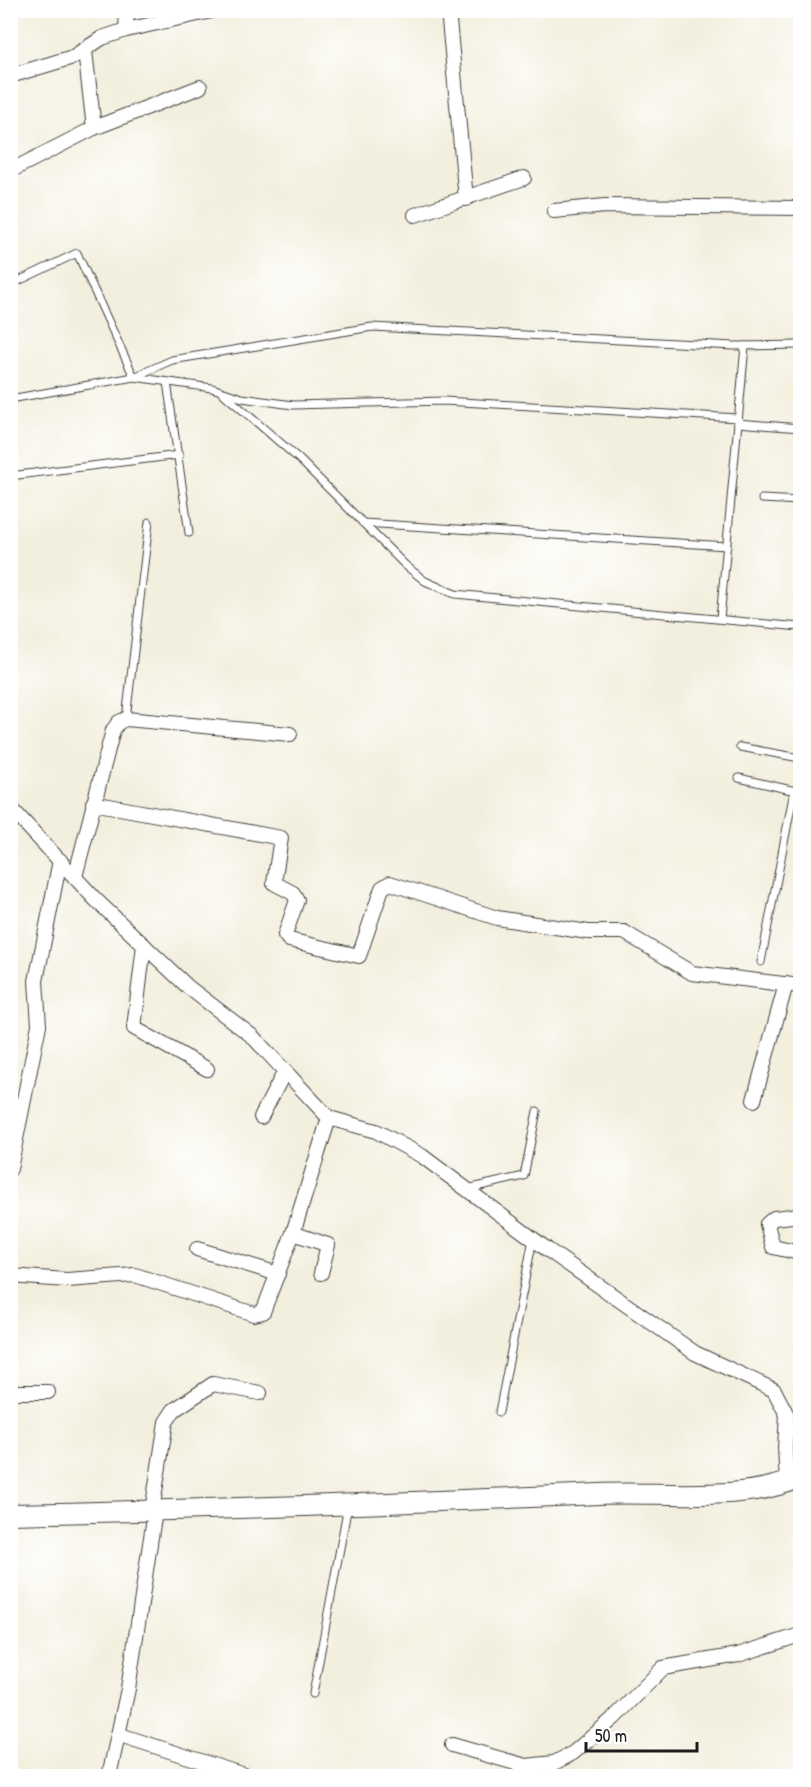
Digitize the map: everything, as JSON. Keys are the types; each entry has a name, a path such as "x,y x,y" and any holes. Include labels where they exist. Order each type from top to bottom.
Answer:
{"street":[{"path":"126,30 127,10"},
{"path":"10,76 85,51 102,38 126,30 216,10"},
{"path":"448,10 466,199"},
{"path":"85,51 93,128"},
{"path":"10,171 93,128 200,87"},
{"path":"415,216 524,178"},
{"path":"554,211 605,206 801,208"},
{"path":"75,877 113,730 119,722 126,719 290,734"},
{"path":"93,803 281,838 274,883 293,893 297,900 285,935 289,940 359,956 382,888 390,883 497,918 588,932 624,932 692,973 801,986"},
{"path":"10,807 75,877 144,945 188,987 252,1036 329,1118 376,1131 422,1155 533,1239 695,1353 774,1390 787,1415 785,1448 794,1480 746,1492 630,1493 348,1505 10,1514"},
{"path":"10,1169 39,1025 36,981 60,860"},
{"path":"144,945 134,1028 207,1069"},
{"path":"754,1100 786,984"},
{"path":"261,1117 285,1071"},
{"path":"10,1276 67,1280 135,1275 254,1314 263,1312 292,1233 329,1118"},
{"path":"801,1215 774,1218 767,1224 773,1247 801,1253"},
{"path":"292,1233 328,1245 321,1273"},
{"path":"196,1249 278,1274"},
{"path":"109,1776 120,1735 166,1422 174,1410 213,1384 260,1393"},
{"path":"10,1392 48,1392"},
{"path":"452,1745 526,1766 554,1763 573,1753 615,1718 663,1668 738,1655 801,1635"},
{"path":"120,1735 247,1776"}],"lane":[{"path":"10,285 74,253 80,254 134,377"},
{"path":"10,399 134,377 172,360 372,327 745,346 801,345"},
{"path":"720,619 745,346"},
{"path":"134,377 219,390 242,398 292,405 444,401 738,420 801,428"},
{"path":"167,382 189,533"},
{"path":"219,390 299,459 405,565 425,581 455,594 801,627"},
{"path":"10,476 179,455"},
{"path":"762,499 801,501"},
{"path":"126,719 149,522"},
{"path":"363,523 727,546"},
{"path":"740,747 801,758"},
{"path":"739,778 797,791 761,962"},
{"path":"467,1189 524,1176 537,1110"},
{"path":"499,1412 533,1239"},
{"path":"313,1694 348,1505"}]}
